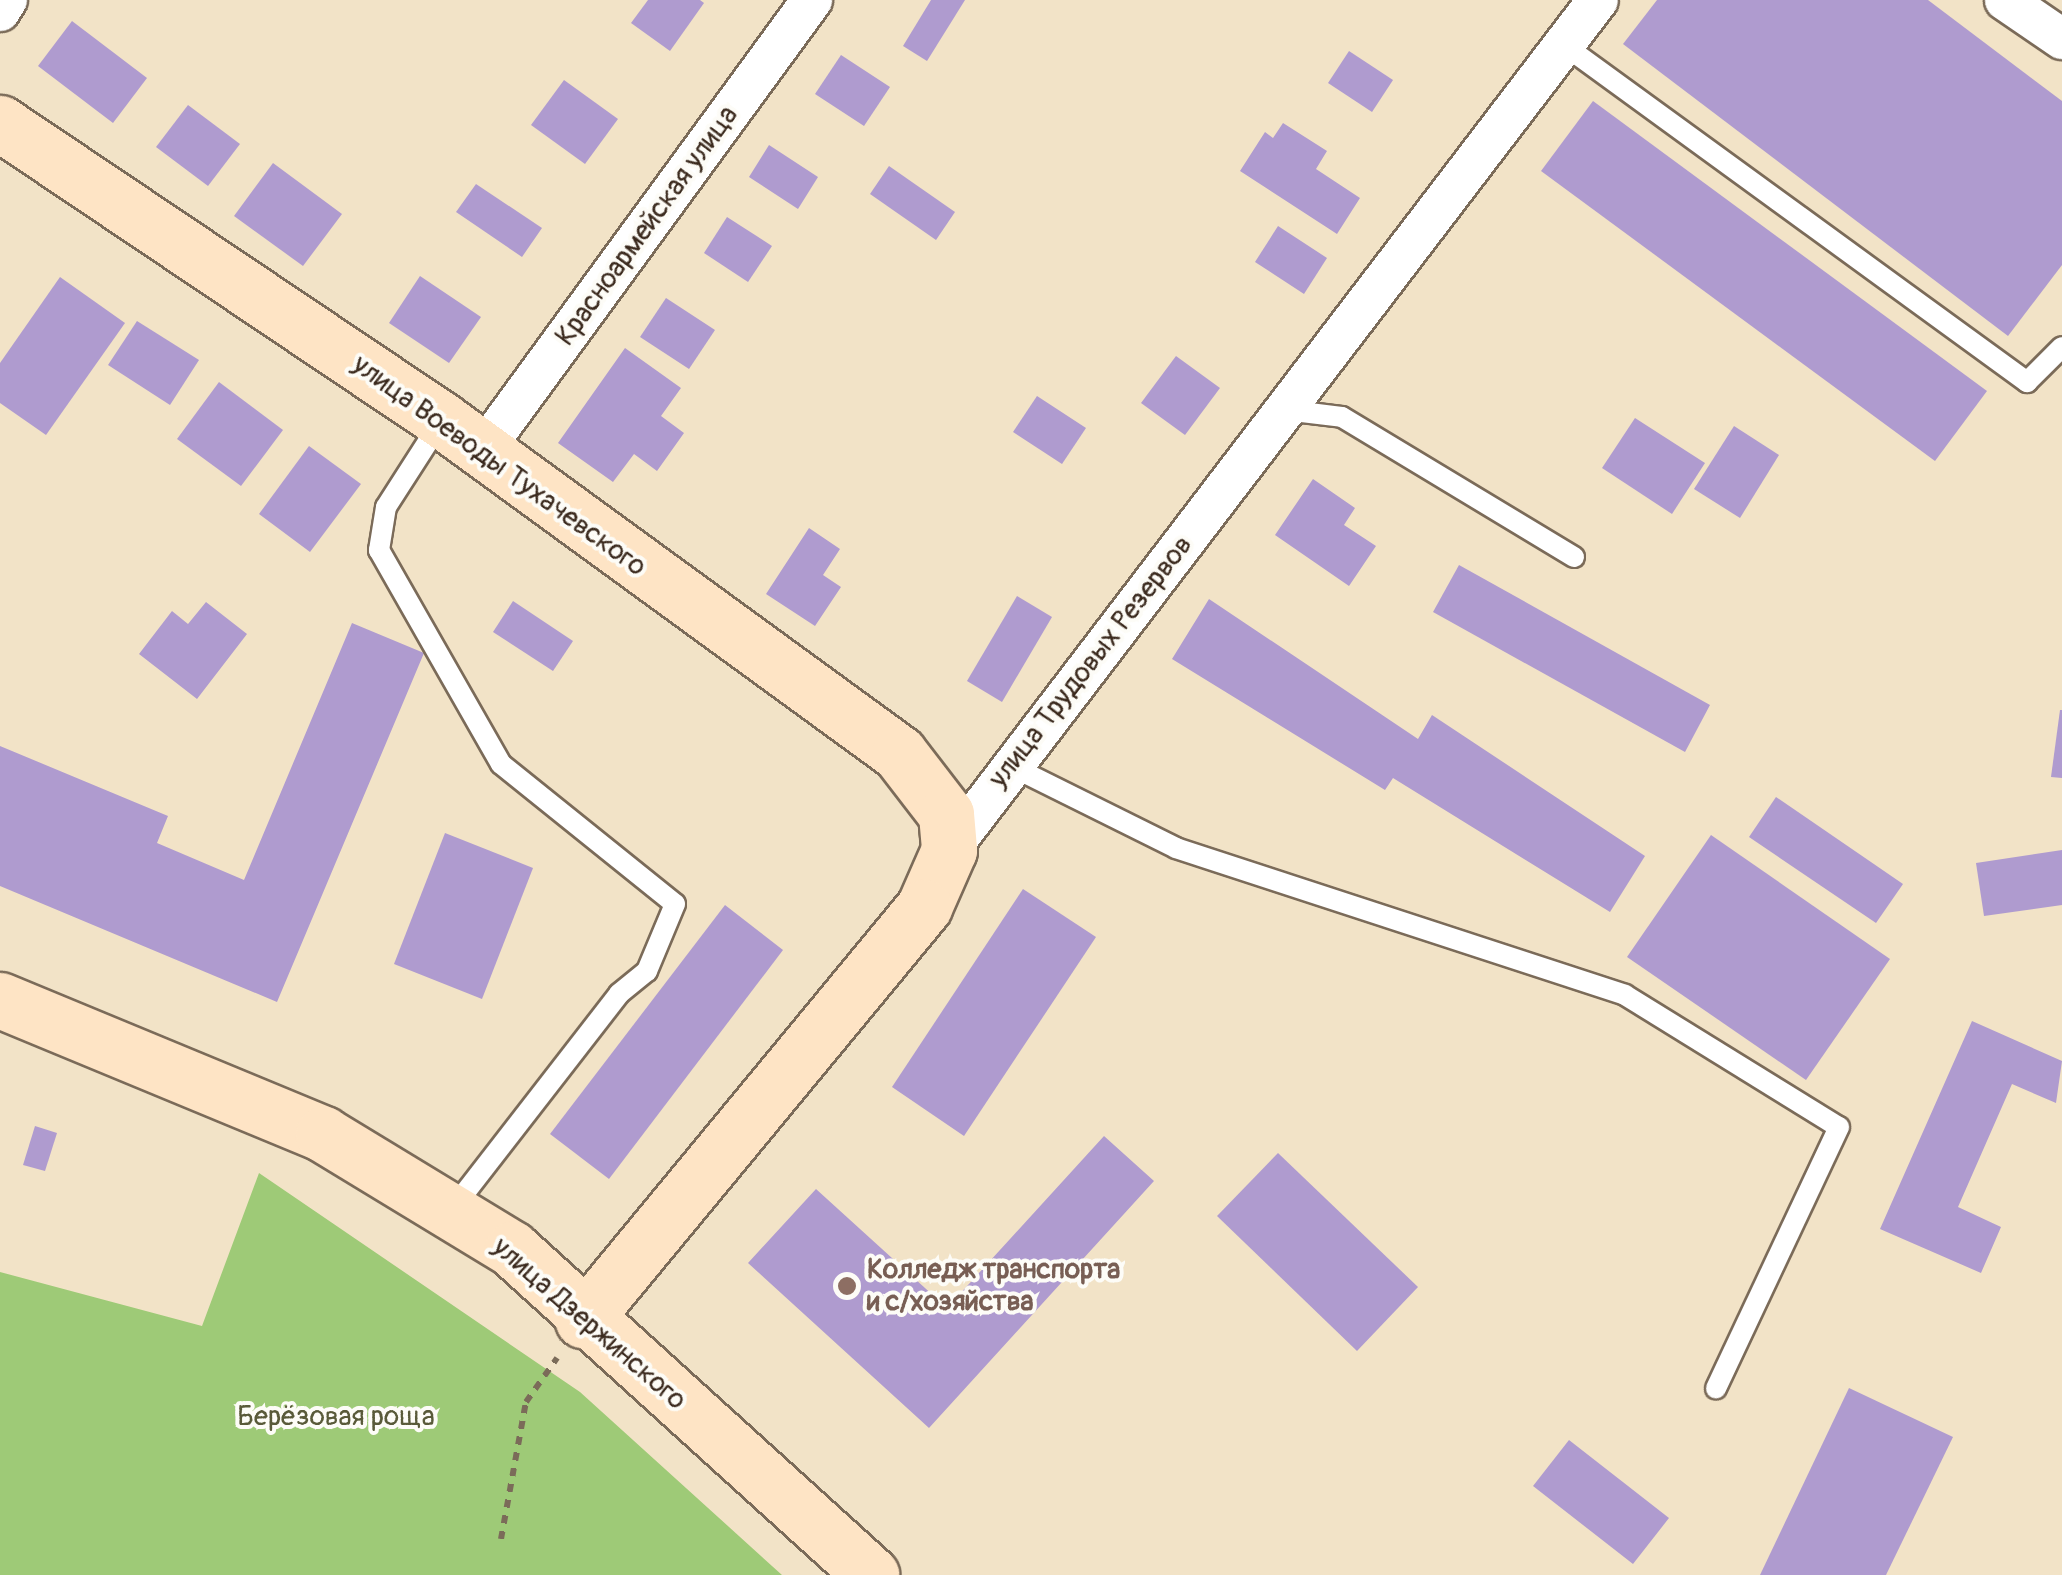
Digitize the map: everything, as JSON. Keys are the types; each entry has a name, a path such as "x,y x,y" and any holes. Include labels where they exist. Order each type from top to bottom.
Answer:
{"main road":[{"name":"улица Воеводы Тухачевского","path":"0,123 462,436 899,753 946,814 949,850"},
{"name":"улица Трудовых Резервов","path":"583,1320 924,907 949,850"},
{"name":"улица Дзержинского","path":"0,1000 323,1134 512,1249 583,1320 871,1575"}],"street":[{"path":"0,10 8,0"},
{"name":"Красноармейская улица","path":"462,436 812,0"},
{"name":"улица Трудовых Резервов","path":"949,850 1598,0"},
{"path":"2005,0 2062,39"}],"lane":[{"path":"1564,45 2028,382 2062,348"},
{"path":"1285,410 1342,417 1574,557"},
{"path":"450,1210 619,994 647,972 674,904 500,764 379,550 386,507 462,436"},
{"path":"1011,766 1176,848 1625,995 1839,1126 1716,1388"}],"path":[{"path":"501,1540 530,1396"}],"green space":[{"name":"Берёзовая роща","path":"259,1173 580,1392 782,1575 0,1575 0,1272 202,1326"}],"building":[{"path":"648,0 704,3 670,51 631,23"},
{"path":"931,0 965,0 927,61 903,46"},
{"path":"1657,0 1928,0 2062,101 2062,265 2008,336 1623,44"},
{"path":"72,21 147,78 113,123 38,66"},
{"path":"1349,51 1393,80 1372,112 1328,83"},
{"path":"841,55 890,87 864,126 815,94"},
{"path":"564,80 618,119 585,164 531,125"},
{"path":"1593,101 1987,391 1935,461 1541,171"},
{"path":"188,105 240,144 208,186 156,147"},
{"path":"1283,123 1327,151 1316,169 1360,198 1337,234 1240,171 1265,132 1273,138"},
{"path":"769,145 818,177 798,209 749,177"},
{"path":"273,163 342,214 303,266 234,216"},
{"path":"889,166 955,212 936,240 870,194"},
{"path":"476,184 542,228 522,257 456,212"},
{"path":"727,217 772,246 748,282 704,253"},
{"path":"1278,226 1327,258 1304,294 1255,262"},
{"path":"420,276 481,317 449,363 389,323"},
{"path":"60,277 125,323 46,435 0,403 0,363"},
{"path":"666,298 715,330 689,369 640,337"},
{"path":"137,321 199,360 170,405 108,365"},
{"path":"625,348 681,388 661,416 684,433 657,471 634,454 613,482 558,443"},
{"path":"1176,356 1220,388 1185,435 1141,403"},
{"path":"219,382 283,430 241,486 177,439"},
{"path":"1037,396 1086,428 1062,464 1013,432"},
{"path":"1635,418 1705,463 1672,514 1602,468"},
{"path":"1734,426 1779,455 1740,518 1694,489"},
{"path":"309,446 361,484 310,552 259,514"},
{"path":"1313,479 1355,508 1344,525 1376,546 1349,586 1275,535"},
{"path":"809,528 840,549 823,575 841,587 815,626 766,594"},
{"path":"1459,565 1710,705 1685,752 1433,612"},
{"path":"1017,596 1052,617 1002,702 967,681"},
{"path":"1209,599 1418,739 1432,715 1645,856 1610,912 1393,778 1385,790 1172,659"},
{"path":"513,601 573,641 553,671 493,632"},
{"path":"206,602 247,634 197,699 139,654 172,611 188,624"},
{"path":"352,623 424,653 277,1002 0,886 0,746 168,816 157,843 244,880"},
{"path":"2062,710 2062,778 2051,777"},
{"path":"1776,797 1903,884 1876,923 1749,837"},
{"path":"445,833 533,868 482,999 394,964"},
{"path":"1711,835 1890,959 1806,1080 1627,957"},
{"path":"2062,850 2062,905 1984,916 1976,863"},
{"path":"1023,889 1096,937 964,1136 892,1087"},
{"path":"725,905 783,950 609,1179 550,1134"},
{"path":"1972,1021 2062,1061 2056,1103 2012,1084 1958,1207 2001,1227 1981,1273 1880,1229"},
{"path":"35,1126 57,1133 45,1171 23,1165"},
{"name":"Колледж транспорта и с/хозяйства","path":"1104,1136 1154,1181 929,1428 748,1263 816,1189 947,1308"},
{"path":"1278,1153 1418,1287 1357,1351 1217,1216"},
{"path":"1849,1388 1953,1437 1886,1575 1760,1575"},
{"path":"1569,1440 1669,1518 1633,1564 1533,1486"}],"place":[{"name":"Колледж транспорта и с/хозяйства","path":"847,1286"}]}
